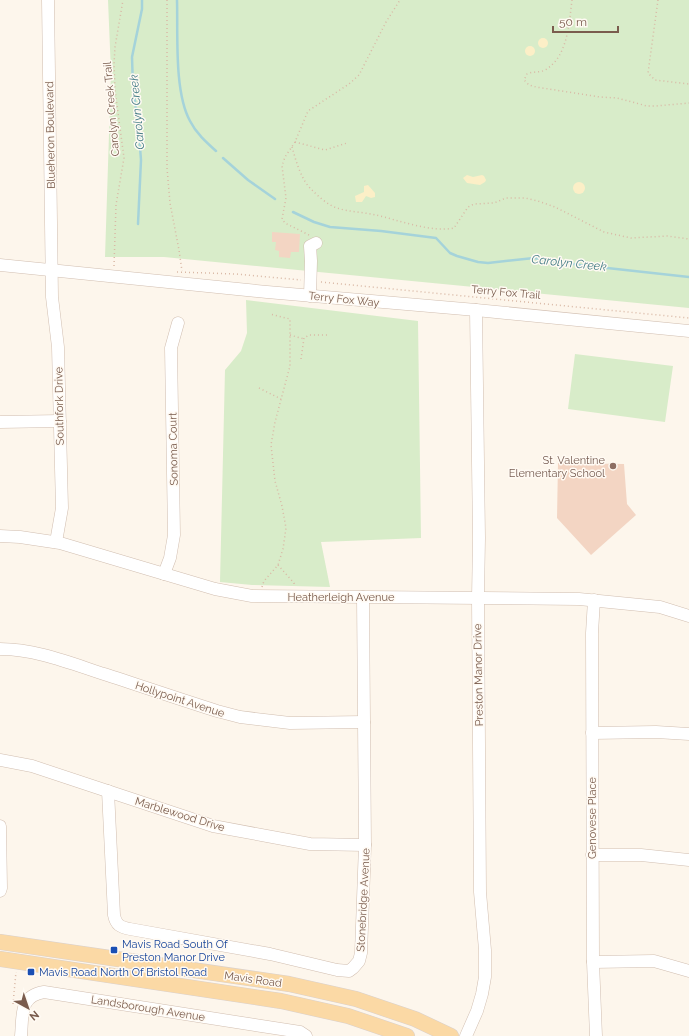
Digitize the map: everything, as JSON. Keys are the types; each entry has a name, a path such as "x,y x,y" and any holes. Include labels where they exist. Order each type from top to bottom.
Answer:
{"main road":[{"name":"Mavis Road","path":"0,942 289,984 356,999 415,1019 451,1036"},
{"name":"Mavis Road","path":"0,959 281,1001 348,1016 406,1036"}],"street":[{"name":"Blueheron Boulevard","path":"48,0 53,270"},
{"path":"310,296 310,246 316,243"},
{"name":"Terry Fox Way","path":"0,265 53,270 182,278 310,296 476,310 689,332"},
{"name":"Southfork Drive","path":"53,270 52,297 58,347 62,508 56,542"},
{"name":"Preston Manor Drive","path":"466,1036 477,1011 482,994 485,950 480,892 479,538 476,310"},
{"name":"Sonoma Court","path":"164,574 170,558 174,535 171,348 178,323"},
{"path":"0,422 60,421"},
{"name":"Heatherleigh Avenue","path":"0,536 56,542 215,589 259,597 579,599 660,607 689,616"},
{"name":"Stonebridge Avenue","path":"108,791 114,915 115,922 122,928 270,954 337,970 349,971 353,968 359,961 361,953 366,845 363,597"},
{"name":"Genovese Place","path":"594,600 592,633 592,855 593,962 596,1036"},
{"name":"Hollypoint Avenue","path":"0,649 9,649 66,661 217,711 240,717 290,723 364,722"},
{"path":"592,732 656,732 689,734"},
{"name":"Marblewood Drive","path":"0,760 32,766 213,826 310,844 366,845"},
{"path":"0,826 0,891"},
{"path":"592,855 641,855 689,860"},
{"path":"593,962 654,961 689,971"},
{"name":"Landsborough Avenue","path":"21,1036 26,1000 37,993 44,992 300,1032 306,1036"}],"path":[{"name":"Carolyn Creek Trail","path":"114,266 116,205 124,158 115,90 114,64 115,47 123,0"},
{"path":"167,0 167,168 170,203 179,250 182,278"},
{"path":"316,243 310,236 285,223 282,219 286,198 282,166 285,157 292,147 308,111 349,84 358,75 386,22 400,0"},
{"path":"572,0 566,34 560,52 555,61 545,70 527,74 524,80 526,82 536,87 600,97 617,98 647,106 689,103"},
{"path":"658,0 648,73 655,80 689,84"},
{"path":"294,142 325,150 347,143"},
{"path":"292,147 301,173 311,189 329,204 344,210 435,229 449,229 454,228 468,207 474,204 494,203 506,198 525,198 538,200 604,232 632,238 666,236 689,239"},
{"path":"174,272 182,278 236,274 303,280"},
{"name":"Terry Fox Trail","path":"321,282 689,318"},
{"path":"259,597 264,581 278,565 283,549 286,528 275,481 271,445 275,422 290,366 290,320 270,314"},
{"path":"290,335 304,339"},
{"path":"301,359 304,339 309,335 328,335"},
{"path":"259,388 281,399"},
{"path":"278,565 294,583 294,597"},
{"path":"13,1004 17,971"}],"green space":[{"path":"108,0 689,0 689,308 164,257 105,257 111,73"},
{"path":"246,300 418,321 421,538 321,542 330,587 252,585 220,582 225,370 241,351 247,333"},
{"path":"575,354 673,366 665,422 568,409"}],"sand":[{"path":"543,38 548,43 543,48 538,43"},
{"path":"528,46 532,46 534,47 534,55 528,56 525,53 525,49"},
{"path":"467,175 473,177 482,175 486,180 480,185 467,183 463,178"},
{"path":"577,182 581,182 585,188 581,194 577,194 573,190 573,186"},
{"path":"368,185 375,193 375,197 371,198 366,196 362,202 356,202 355,196 364,192 364,186"}],"building":[{"path":"272,232 300,234 299,252 291,252 290,258 279,257 279,251 275,250 276,242 272,242"},
{"path":"558,463 624,464 627,504 636,515 591,555 557,518"}],"waterway":[{"name":"Carolyn Creek","path":"138,224 141,160 138,122 133,88 132,57 142,9 142,0"},
{"name":"Carolyn Creek","path":"177,0 177,46 181,95 190,121 205,141 216,151"},
{"name":"Carolyn Creek","path":"223,158 248,180 275,199"},
{"name":"Carolyn Creek","path":"293,212 314,222 330,227 381,231 436,238 450,253 478,262 488,263 534,258 580,265 689,277"}],"place":[{"name":"St. Valentine Elementary School","path":"613,466"},
{"name":"Mavis Road South Of Preston Manor Drive","path":"114,950"},
{"name":"Mavis Road North Of Bristol Road","path":"31,972"}]}
